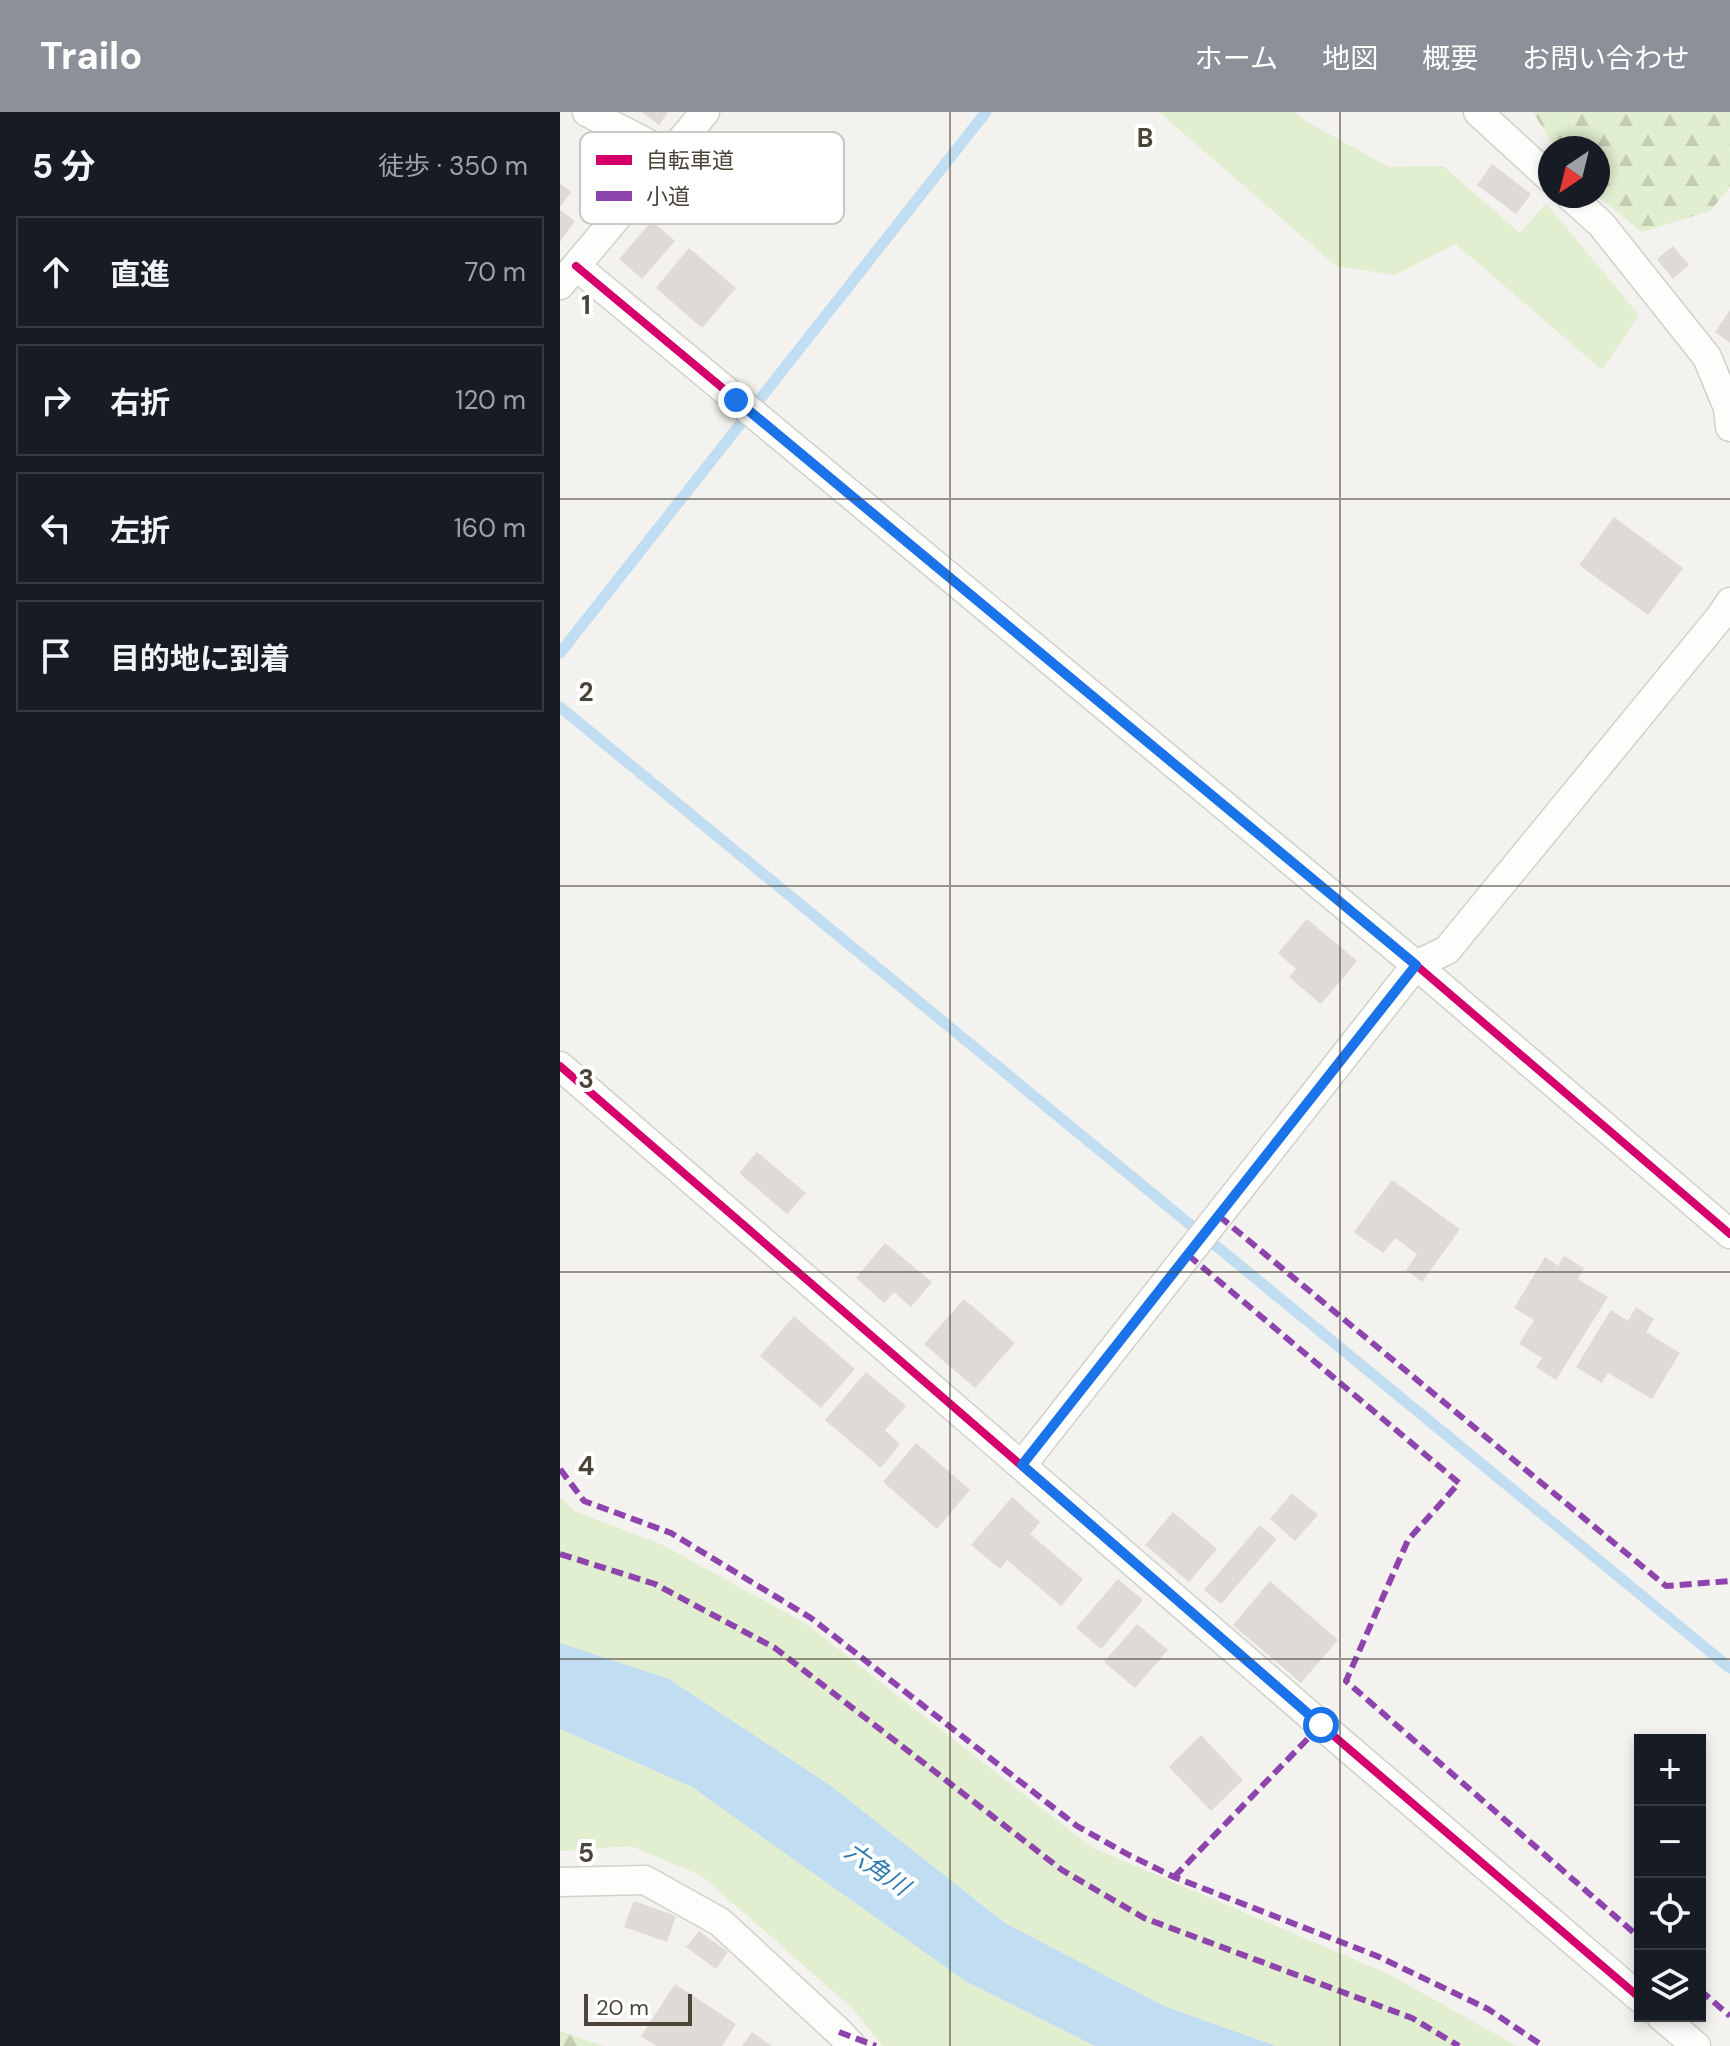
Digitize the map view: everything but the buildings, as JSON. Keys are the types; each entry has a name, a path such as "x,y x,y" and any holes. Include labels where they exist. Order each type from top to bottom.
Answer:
{"street":[{"path":"587,112 626,132"},
{"path":"689,132 705,112"},
{"path":"1478,112 1538,167"},
{"path":"1583,208 1601,224 1707,357 1728,408 1730,427"},
{"path":"612,224 568,276 736,400 1416,965 1730,1234"},
{"path":"1022,1465 1416,965 1447,950 1727,613"},
{"path":"560,1066 1634,1993"},
{"path":"560,1882 645,1880 683,1901 720,1922 852,2046"},
{"path":"1668,2022 1696,2046"}],"green space":[{"path":"1159,112 1295,112 1389,167 1443,166 1520,233 1542,208 1550,208 1639,315 1602,370 1456,244 1395,275 1336,266"},
{"path":"1533,112 1730,112 1730,187 1710,211 1642,232 1610,206 1610,136 1548,136"},
{"path":"560,1497 574,1511 663,1545 806,1624 1091,1847 1388,1974 1517,2046 1276,2046 1164,2006 1005,1923 831,1786 669,1679 560,1643"},
{"path":"560,1729 692,1787 965,1981 1095,2046 883,2046 852,2008 702,1876 631,1846 560,1851"},
{"path":"560,2031 604,2046 560,2046"}],"water":[{"name":"六角川","path":"560,1643 669,1679 831,1786 1005,1923 1164,2006 1276,2046 1095,2046 965,1981 692,1787 560,1729"}],"waterway":[{"path":"560,653 986,112"},
{"path":"560,707 1730,1668"}],"marked path":[{"path":"1219,1216 1666,1586 1730,1581"},
{"path":"1188,1255 1459,1483 1408,1540 1346,1681 1634,1933"},
{"path":"560,1469 584,1501 671,1533 811,1618 1077,1826 1174,1877 1377,1956 1488,2009 1543,2046"},
{"path":"560,1554 655,1584 775,1648 1062,1870 1144,1918 1412,2018 1459,2046"},
{"path":"1174,1877 1321,1725"},
{"path":"1706,1995 1730,2016"},
{"path":"839,2032 876,2046"}],"cycle path":[{"path":"576,266 1416,965 1730,1234"},
{"path":"560,1066 1634,1993"}],"route":[{"path":"736,400 1416,965 1022,1465 1321,1725"}]}
